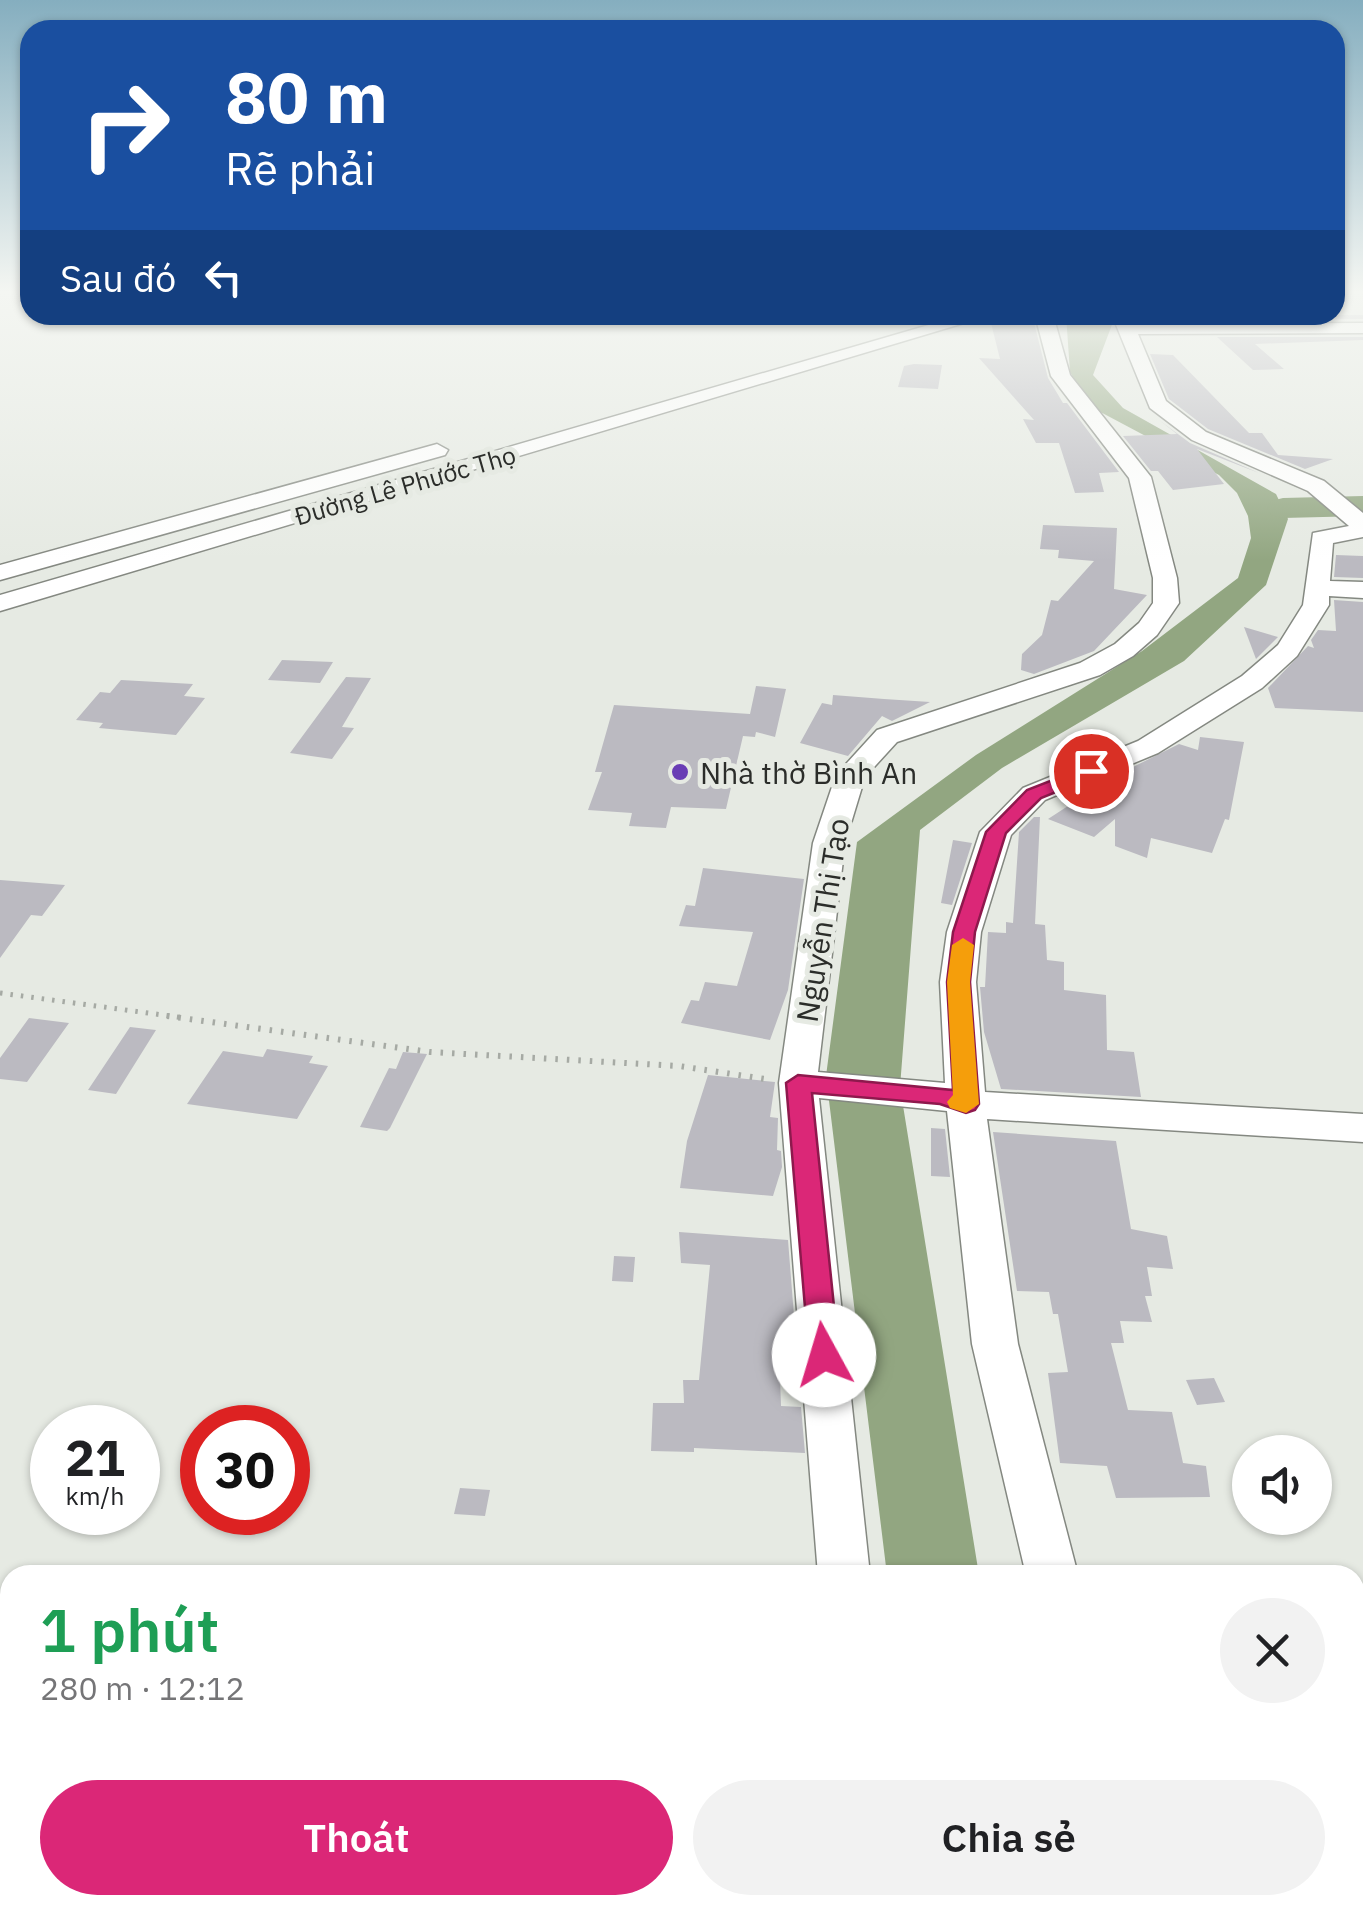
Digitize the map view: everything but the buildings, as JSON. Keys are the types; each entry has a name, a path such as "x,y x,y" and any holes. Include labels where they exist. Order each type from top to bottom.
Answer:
{"street":[{"name":"Đường Lê Phước Thọ","path":"514,429 679,382"},
{"name":"Đường Lê Phước Thọ","path":"0,603 755,382"},
{"name":"Nguyễn Thị Tạo","path":"843,1565 810,1085 829,844 851,774 887,736 1090,669 1136,640 1166,604 1165,578 1140,477 1095,410 1067,382"},
{"path":"1141,382 1148,405 1199,436 1319,489 1362,526"},
{"name":"Đường Lê Phước Thọ","path":"0,573 457,445"},
{"path":"1319,489 1363,493"},
{"path":"1050,1565 995,1344 955,1100 958,982 964,932 996,832 1034,794 1148,748 1252,682 1300,636 1316,605 1321,538 1362,526"},
{"path":"1318,588 1363,590"},
{"path":"810,1085 955,1100 1363,1128"}],"path":[{"path":"0,993 430,1052 678,1066 810,1085"}],"shaded area":[{"path":"1076,382 1100,382 1123,408 1276,494 1288,519 1266,585 1184,661 1002,768 920,830 900,1087 977,1565 886,1565 826,1076 857,842 976,755 1142,651 1238,578 1251,538 1248,516 1237,493 1219,475 1091,407"}],"waterway":[{"path":"1283,508 1363,506"}],"slow traffic":[{"path":"959,1102 966,1104 958,982 963,945"}],"place":[{"name":"Nhà thờ Bình An","path":"680,772"}],"route":[{"path":"824,1355 798,1083 944,1096 966,1104 958,982 964,932 996,832 1034,794 1091,771"}]}
